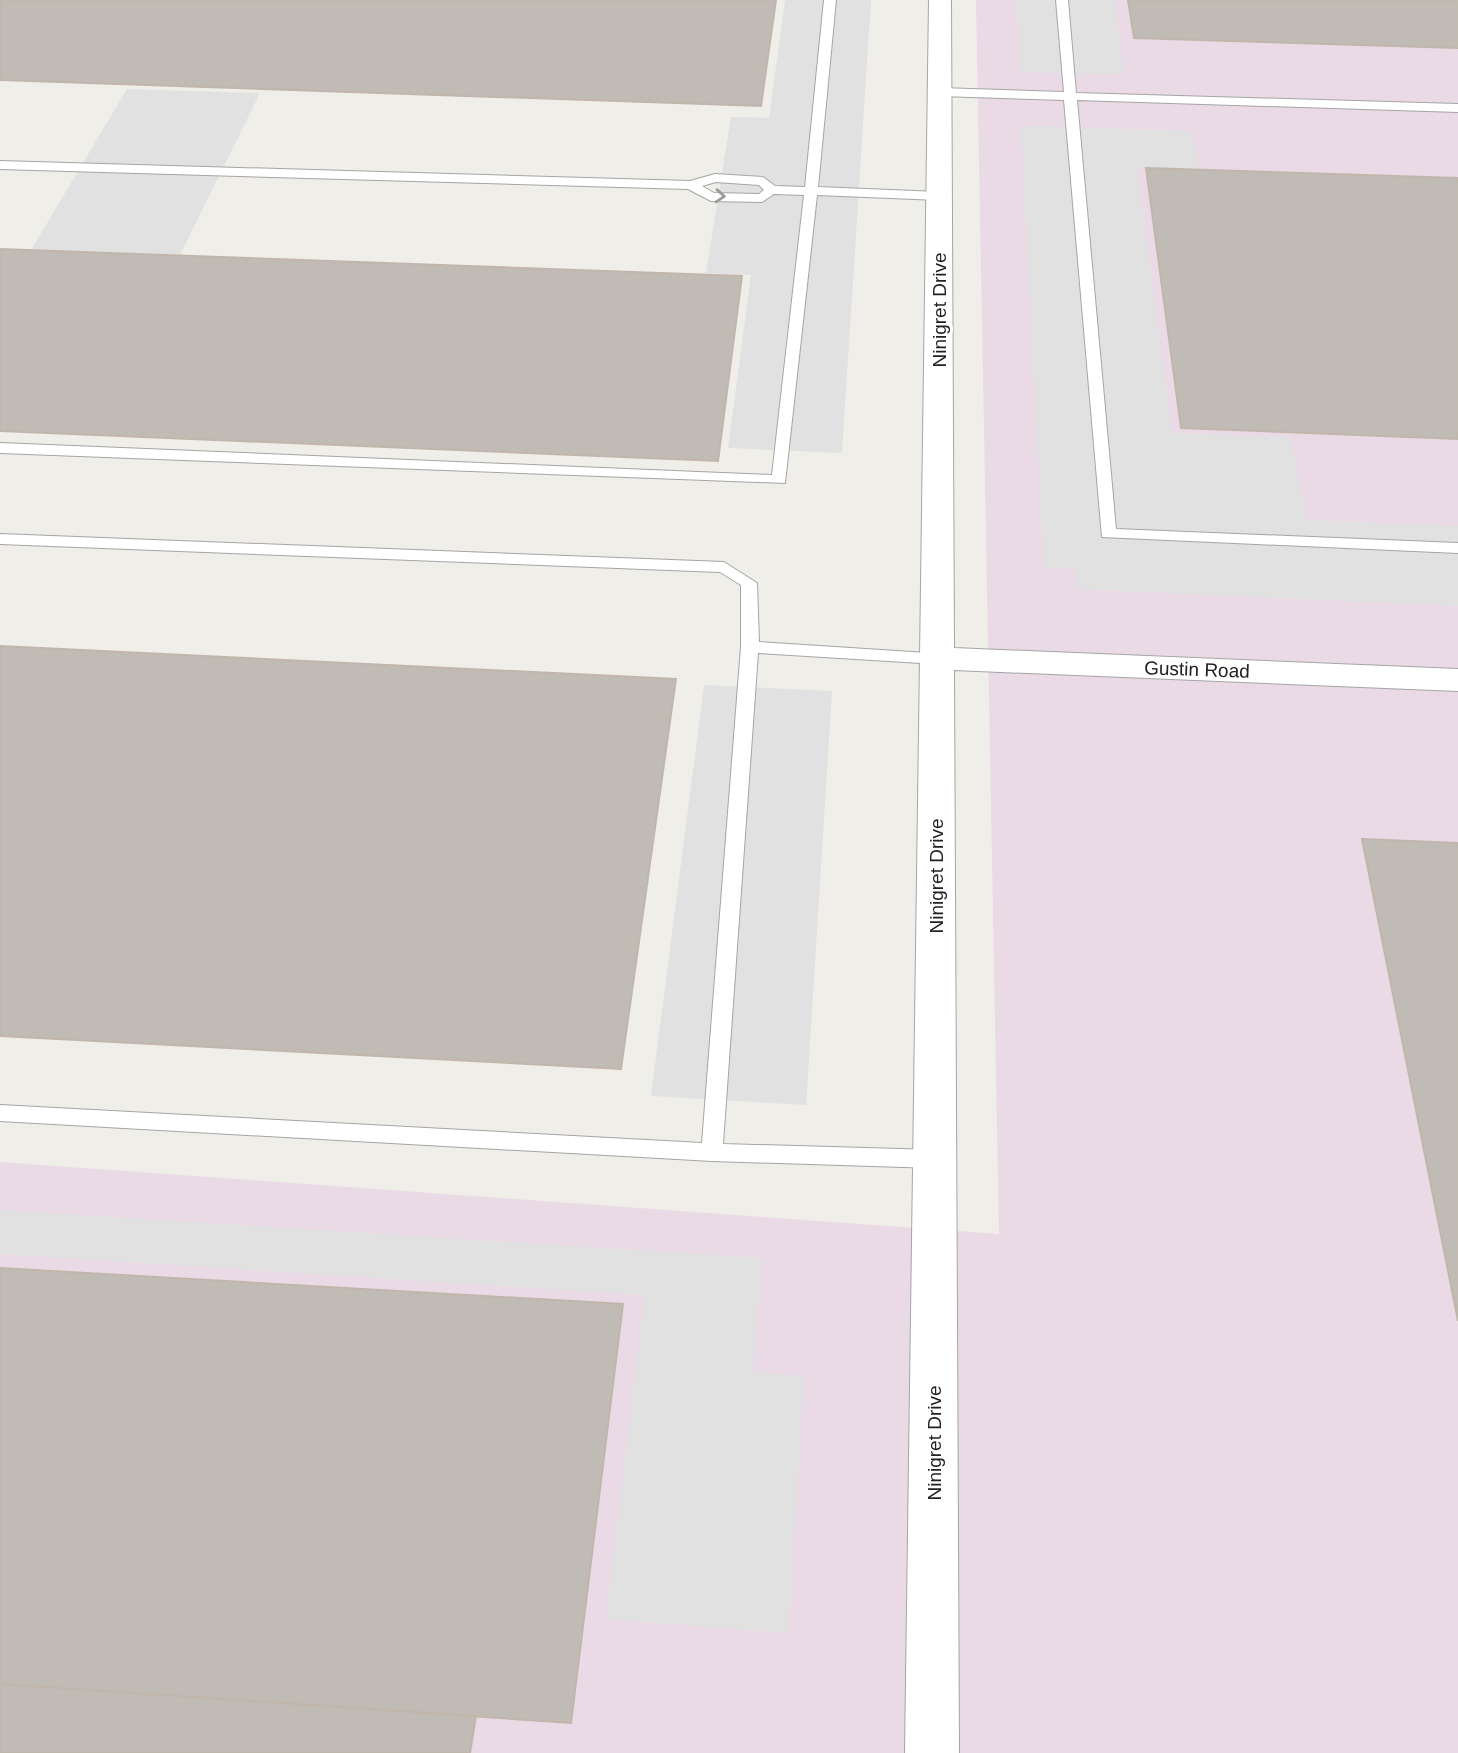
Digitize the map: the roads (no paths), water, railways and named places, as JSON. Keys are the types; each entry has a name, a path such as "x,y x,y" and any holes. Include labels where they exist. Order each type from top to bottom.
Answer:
{"street":[{"name":"Ninigret Drive","path":"932,1753 940,0"},
{"name":"Gustin Road","path":"937,658 1458,680"}],"lane":[{"path":"0,447 779,480 830,0"},
{"path":"1062,0 1108,534 1458,548"},
{"path":"940,92 1458,108"},
{"path":"0,165 691,185 715,178 763,181 771,190 939,196"},
{"path":"0,539 724,567 750,583 750,647 712,1152"},
{"path":"750,647 937,658"},
{"path":"0,1113 712,1152 935,1159"}]}
